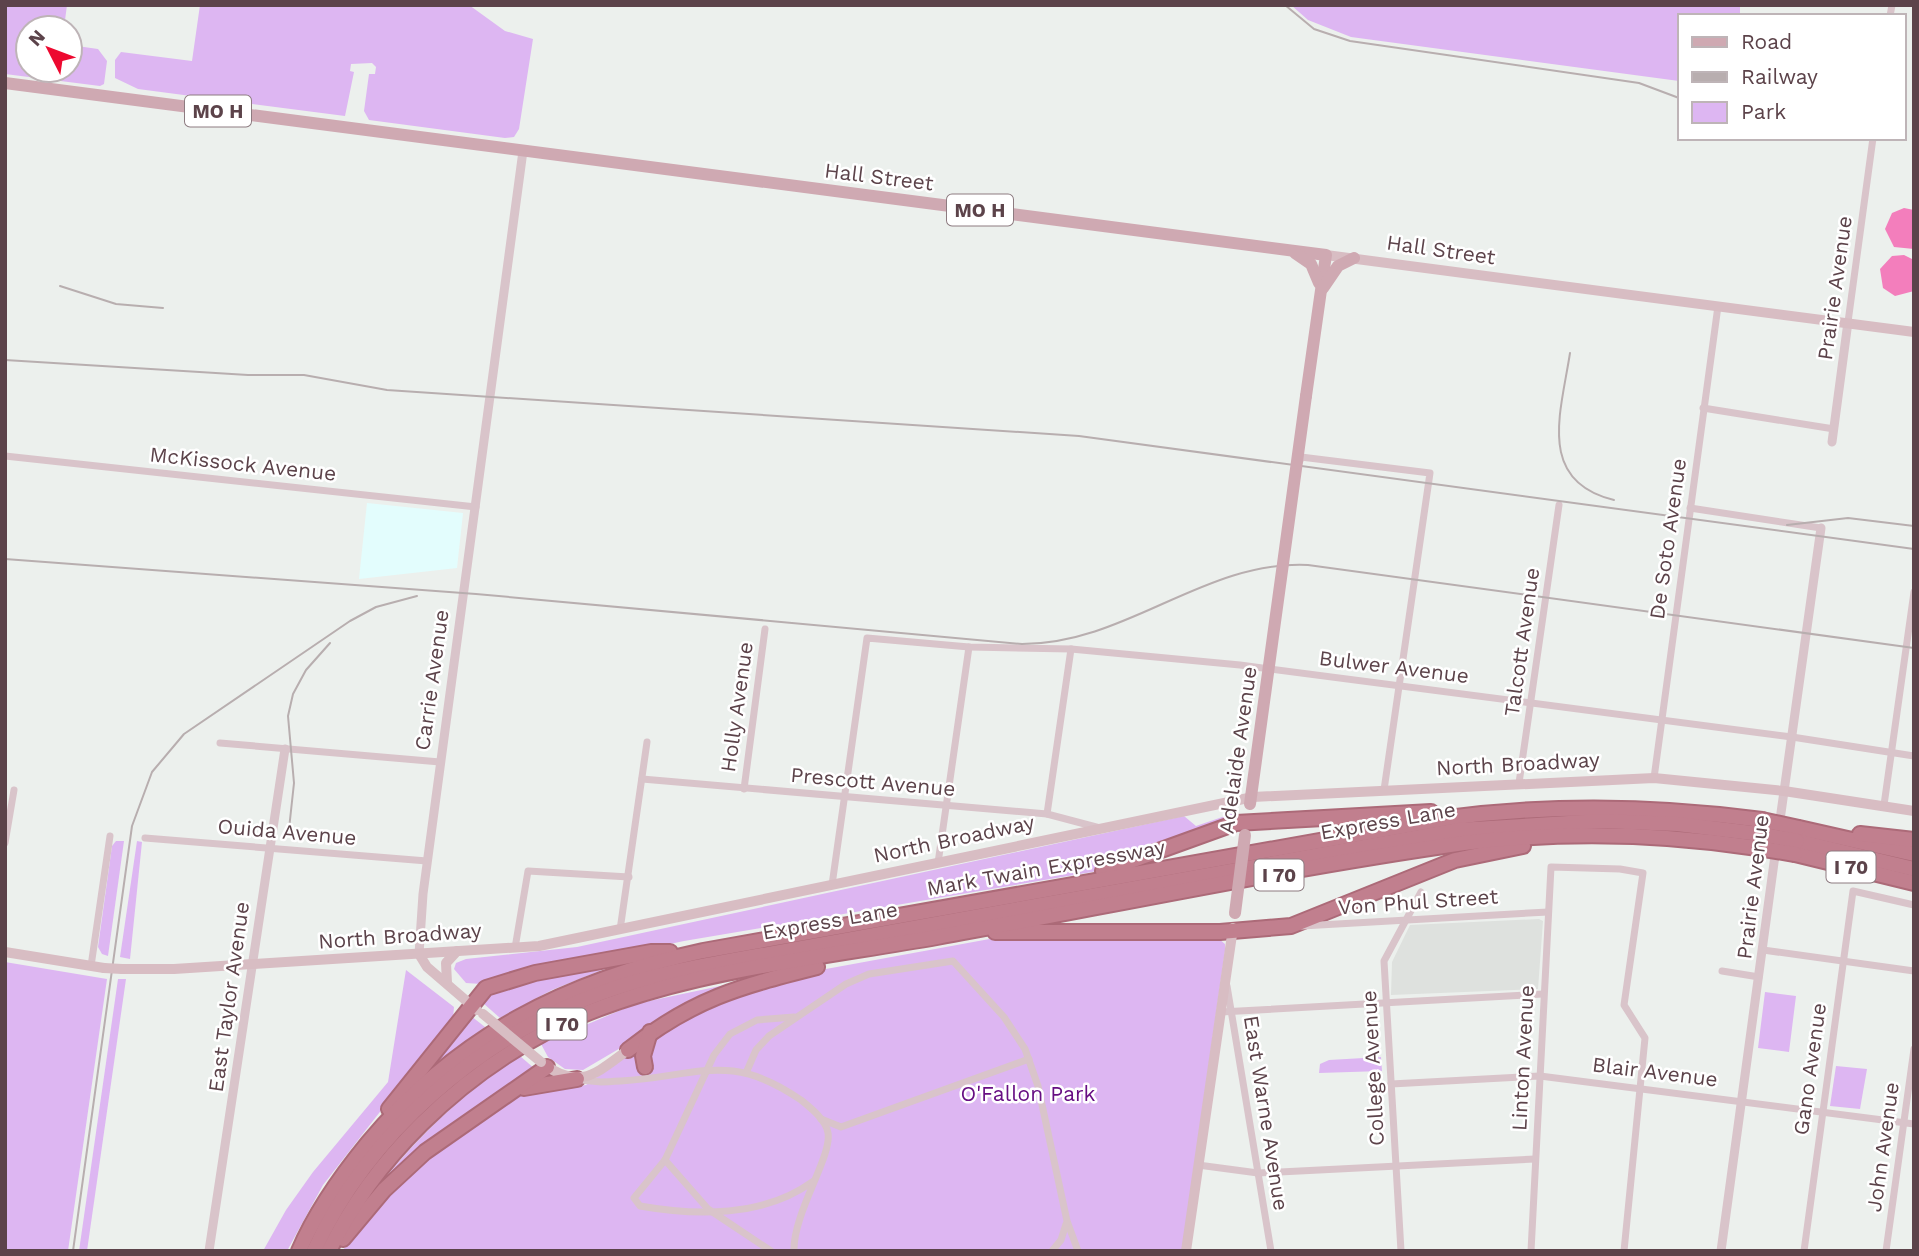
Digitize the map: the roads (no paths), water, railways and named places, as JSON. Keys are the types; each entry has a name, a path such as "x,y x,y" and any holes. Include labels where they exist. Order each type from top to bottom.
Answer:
{"highway":[{"path":"1252,801 1270,819"},
{"name":"Mark Twain Expressway","path":"299,1251 323,1204 362,1151 421,1087 455,1059 509,1022 588,983 650,963 1052,888 1481,813 1620,808 1797,841 1912,879"},
{"path":"1052,888 1139,860 1227,826 1246,829 1270,819 1435,812 1481,813"},
{"name":"Express Lane","path":"314,1251 337,1209 375,1156 412,1115 452,1078 502,1042 553,1014 644,979 730,960 1459,830 1601,821 1677,824 1760,834"},
{"path":"1827,833 1914,839"},
{"name":"Mark Twain Expressway","path":"331,1251 369,1185 426,1120 476,1077 549,1031 609,1004 671,986 1441,846 1517,837 1760,834 1797,841 1827,833 1914,854"},
{"path":"967,931 1220,932 1234,921 1291,926 1481,852 1594,834"},
{"path":"628,1050 682,1011 720,994 882,947"},
{"path":"362,1151 404,1089 470,1004 486,988 535,973 651,952 703,951"},
{"path":"650,1032 643,1056 650,1072"},
{"path":"331,1251 411,1164 479,1111 516,1090 544,1065"},
{"path":"516,1090 577,1079"}],"main road":[{"name":"Hall Street","path":"5,83 1914,332"},
{"path":"1286,249 1311,264 1317,273 1321,291"},
{"name":"Adelaide Avenue","path":"1186,1251 1198,1166 1226,1012 1226,982 1246,829 1326,254"},
{"path":"1321,291 1338,266 1354,258"},
{"name":"North Broadway","path":"5,953 122,969 515,948 620,930 1100,828 1252,801 1384,790 1654,778 1784,791 1914,811"},
{"path":"447,983 446,963 457,951"},
{"path":"419,954 427,967 544,1065 577,1079 597,1073 628,1050"}],"street":[{"name":"Prairie Avenue","path":"1832,442 1874,140"},
{"name":"Carrie Avenue","path":"419,954 427,861 523,151"},
{"name":"De Soto Avenue","path":"1654,778 1718,306"},
{"path":"1703,408 1834,429"},
{"name":"McKissock Avenue","path":"5,456 476,507"},
{"name":"Adelaide Avenue","path":"1252,801 1301,457 1430,473 1398,684"},
{"name":"Talcott Avenue","path":"1519,783 1559,505"},
{"path":"1690,508 1821,528"},
{"name":"Prairie Avenue","path":"1721,1251 1821,528"},
{"path":"1884,805 1914,592"},
{"name":"Holly Avenue","path":"744,789 765,629"},
{"name":"Bulwer Avenue","path":"844,799 867,638 969,647 1071,649 1271,669 1792,737 1914,756"},
{"path":"938,863 969,647"},
{"path":"1047,814 1071,649"},
{"path":"1384,790 1398,684"},
{"path":"620,930 647,742"},
{"path":"220,743 440,762"},
{"name":"East Taylor Avenue","path":"209,1251 285,749"},
{"name":"Prescott Avenue","path":"642,779 844,799 1047,814 1100,828"},
{"path":"5,843 13,790"},
{"path":"832,885 844,799"},
{"path":"91,966 110,836"},
{"name":"Ouida Avenue","path":"145,838 427,861"},
{"name":"Linton Avenue","path":"1531,1251 1551,867 1620,869 1643,873 1624,1005 1644,1038 1640,1088"},
{"path":"515,948 528,871 629,877"},
{"name":"Gano Avenue","path":"1804,1251 1853,891 1914,905"},
{"name":"College Avenue","path":"1401,1251 1384,961 1421,892"},
{"name":"Von Phul Street","path":"1291,926 1548,912"},
{"path":"1763,950 1914,971"},
{"path":"746,1073 761,1044 798,1016 859,978 953,961 1004,1017 1029,1059 1055,1153 1067,1221 1078,1251"},
{"path":"1722,971 1759,977"},
{"path":"1226,1012 1543,994"},
{"name":"East Warne Avenue","path":"1226,1012 1271,1251"},
{"path":"798,1016 757,1020 738,1027 720,1045 665,1160 634,1198 640,1206 660,1210 710,1211 763,1205 812,1182"},
{"name":"John Avenue","path":"1886,1251 1914,1049"},
{"path":"628,1050 650,1072"},
{"path":"794,1251 797,1222 812,1182 828,1142 841,1126 1029,1059"},
{"path":"577,1079 589,1082 650,1072 707,1069 746,1073 793,1095 821,1119 841,1126"},
{"name":"Blair Avenue","path":"1391,1084 1540,1076 1914,1124"},
{"path":"1624,1251 1640,1088"},
{"path":"821,1119 828,1133 828,1142"},
{"path":"1198,1166 1258,1173 1535,1159"},
{"path":"665,1160 679,1180 710,1211 771,1251"},
{"path":"1052,1251 1061,1240 1067,1221"}],"railway":[{"path":"1285,5 1314,29 1350,41 1639,83 1678,98"},
{"path":"60,286 116,304 163,308"},
{"path":"1570,353 1559,420 1559,442 1563,461 1573,477 1589,491 1614,500"},
{"path":"5,360 248,375 304,375 387,390 1079,436 1914,549"},
{"path":"1787,525 1848,518 1914,526"},
{"path":"5,559 476,594 1022,644 1060,640 1096,631 1234,575 1270,567 1308,565 1914,648"},
{"path":"73,1251 132,826 152,772 184,734 350,621 376,607 417,596"},
{"path":"289,829 294,783 288,716 293,694 306,670 330,643"}],"park label":[{"name":"O'Fallon Park","path":"1028,1094"}]}
